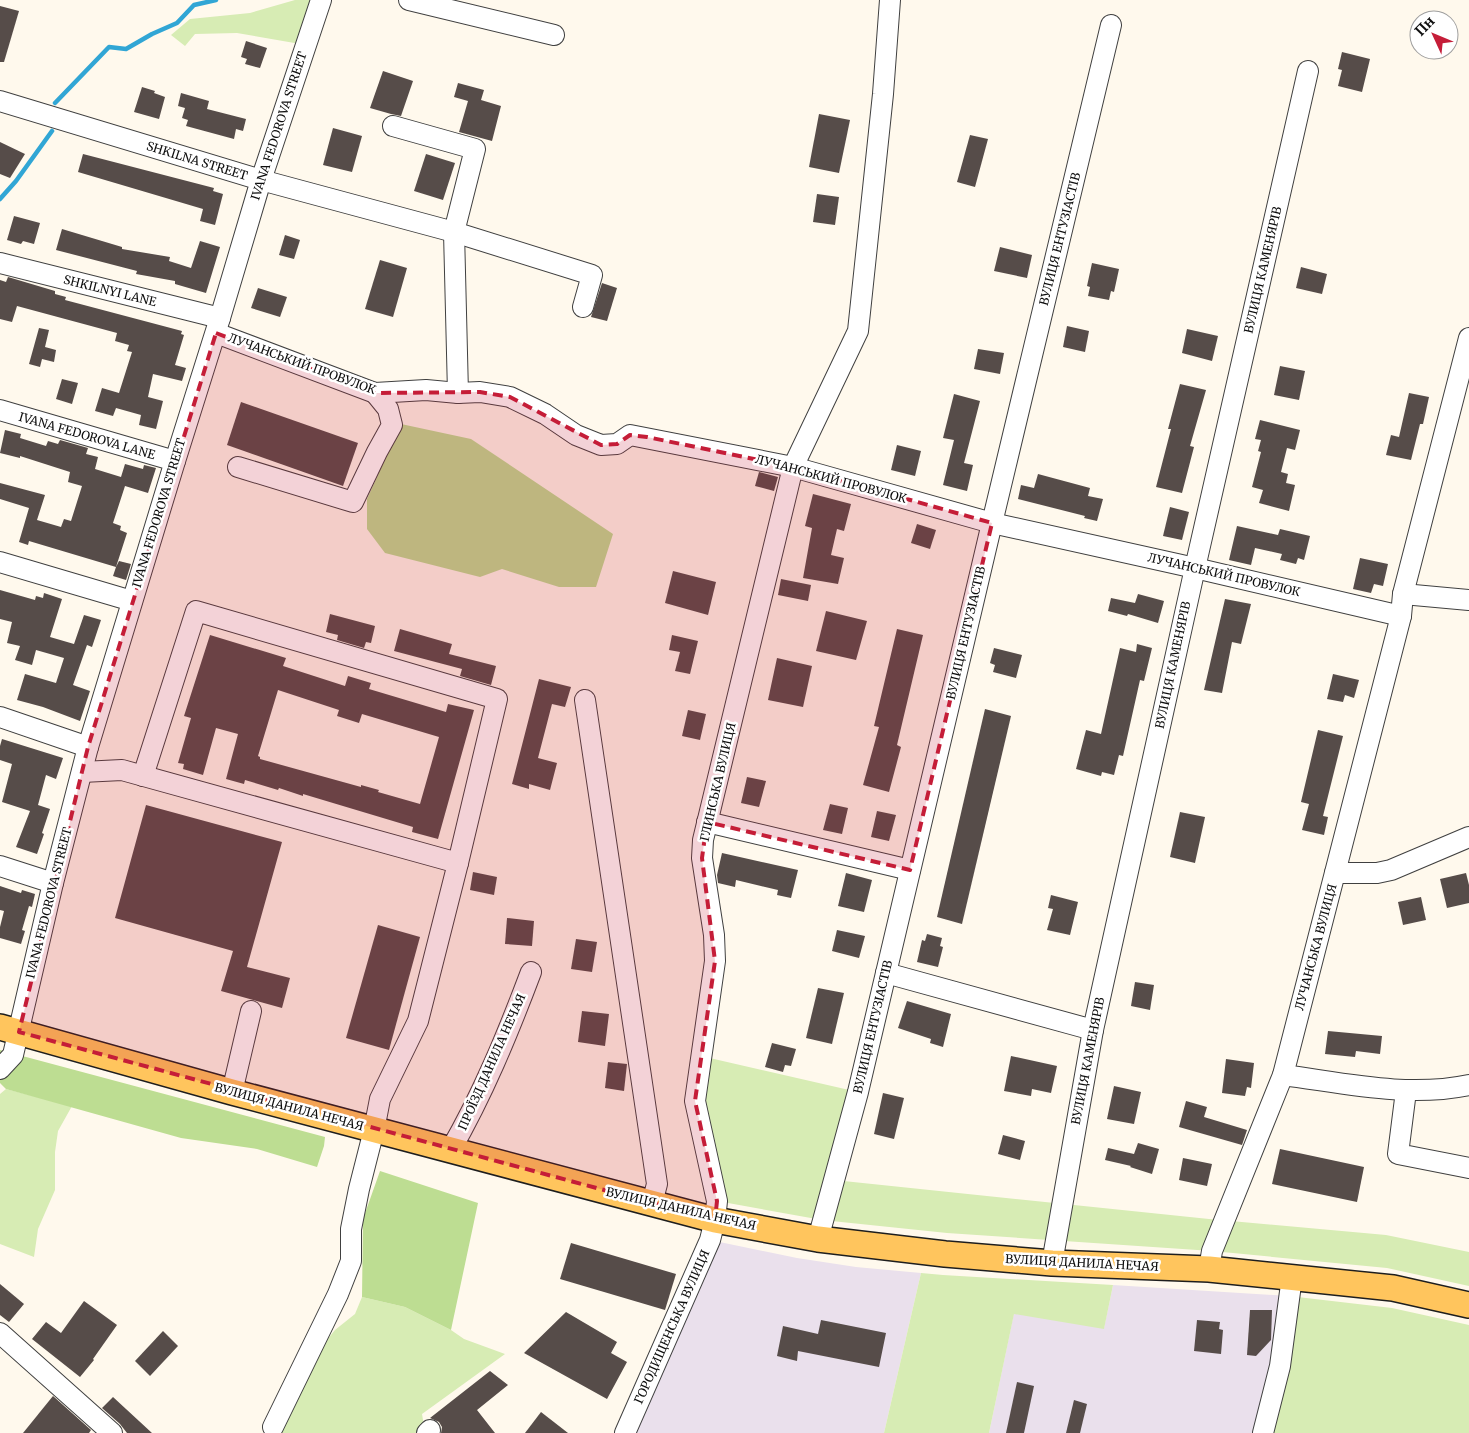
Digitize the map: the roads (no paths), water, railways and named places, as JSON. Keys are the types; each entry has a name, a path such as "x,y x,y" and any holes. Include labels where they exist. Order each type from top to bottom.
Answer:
{"main road":[{"name":"ВУЛИЦЯ ДАНИЛА НЕЧАЯ","path":"9,1030 450,1151 715,1220 818,1239 945,1254 1052,1263 1209,1269 1393,1288 1469,1305"}],"street":[{"name":"IVANA FEDOROVA STREET","path":"0,1069 13,1055 9,1030 53,883 88,747 261,180 321,0"},
{"path":"409,0 554,35"},
{"name":"ГЛИНСЬКА ВУЛИЦЯ","path":"715,1220 717,1201 695,1101 715,961 714,936 702,858 703,840 793,467 858,330 883,94 890,0"},
{"name":"ВУЛИЦЯ ЕНТУЗІАСТІВ","path":"818,1239 858,1092 1111,26"},
{"name":"ВУЛИЦЯ КАМЕНЯРІВ","path":"1052,1263 1093,1030 1195,568 1308,71"},
{"name":"SHKILNA STREET","path":"0,101 261,180 454,232 592,275 583,307"},
{"path":"393,126 475,149 454,232 458,393"},
{"name":"SHKILNYI LANE","path":"0,263 218,325"},
{"name":"ЛУЧАНСЬКИЙ ПРОВУЛОК","path":"218,325 375,393 426,390 458,393 480,392 510,397 545,414 576,435 601,445 617,444 630,436 793,467 992,523 1401,616"},
{"name":"ЛУЧАНСЬКА ВУЛИЦЯ","path":"1209,1269 1212,1251 1283,1075 1401,616 1403,594 1469,338"},
{"path":"238,467 353,502 392,425 388,409 375,393"},
{"name":"IVANA FEDOROVA LANE","path":"0,410 175,461"},
{"path":"0,562 132,601"},
{"path":"1403,594 1469,600"},
{"path":"143,776 196,611 497,699 418,1020 380,1099 351,1229 350,1261 338,1294 273,1427"},
{"path":"585,700 657,1184 652,1204"},
{"path":"0,717 88,747"},
{"path":"82,772 122,770 458,863"},
{"path":"707,822 910,870"},
{"path":"1335,874 1377,873 1391,870 1469,837"},
{"path":"0,866 53,883"},
{"name":"ПРОЇЗД ДАНИЛА НЕЧАЯ","path":"450,1151 473,1108 497,1056 531,972"},
{"path":"886,973 1093,1030"},
{"path":"232,1092 251,1010"},
{"path":"1283,1075 1406,1091 1444,1089 1469,1085"},
{"path":"1406,1091 1398,1154 1469,1168"},
{"name":"ГОРОДИЩЕНСЬКА ВУЛИЦЯ","path":"625,1433 710,1240 715,1220"},
{"path":"1263,1433 1280,1366 1292,1277"},
{"path":"0,1333 112,1433"}],"waterway":[{"path":"55,103 109,47 126,49 152,34 177,23 194,5 216,0"},
{"path":"0,199 16,181 52,131"}]}
